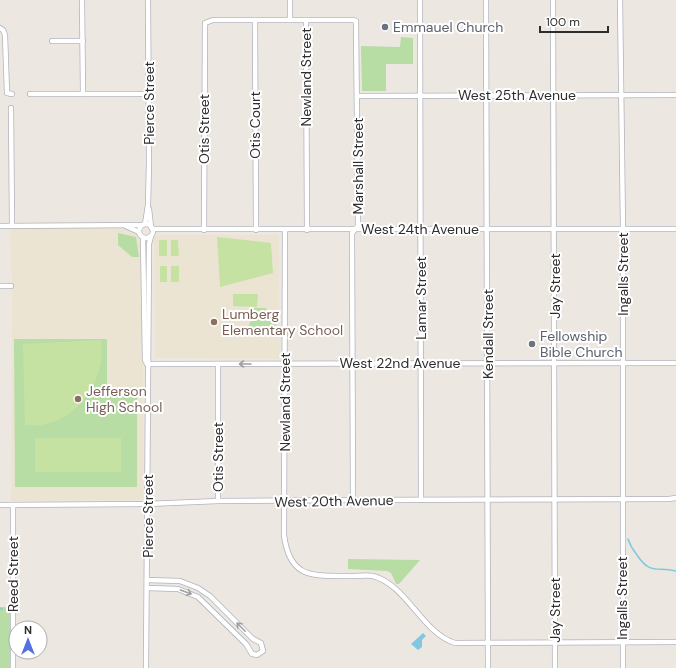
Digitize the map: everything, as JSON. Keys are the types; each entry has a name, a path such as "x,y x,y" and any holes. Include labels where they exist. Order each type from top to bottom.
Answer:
{"street":[{"path":"82,0 83,94"},
{"name":"Pierce Street","path":"146,668 149,244 152,232 148,205 148,0"},
{"name":"Newland Street","path":"290,0 290,20"},
{"name":"Lamar Street","path":"420,0 421,500"},
{"name":"Kendall Street","path":"486,0 488,229 488,668"},
{"name":"Jay Street","path":"553,0 555,228 555,668"},
{"name":"Ingalls Street","path":"620,0 623,229 623,668"},
{"name":"Otis Street","path":"204,230 205,23 208,20 255,20"},
{"path":"255,20 306,20"},
{"name":"Otis Court","path":"255,20 256,230"},
{"name":"Newland Street","path":"306,20 307,230"},
{"name":"Marshall Street","path":"306,20 356,21 358,96 358,226 352,233 353,500"},
{"path":"2,29 6,35 9,93"},
{"path":"52,41 83,41"},
{"path":"30,94 149,94"},
{"name":"West 25th Avenue","path":"358,96 676,95"},
{"path":"11,108 12,226"},
{"name":"Pierce Street","path":"144,225 148,205"},
{"path":"0,226 144,225 152,232 147,238 143,238 139,232 126,226"},
{"path":"139,232 140,228 144,225"},
{"name":"West 24th Avenue","path":"152,232 164,230 421,230 555,228 676,229"},
{"name":"Newland Street","path":"285,230 284,535 286,549 290,559 296,567 316,575 372,576 385,582 442,638 456,643 488,642"},
{"name":"Pierce Street","path":"143,238 145,360 148,364"},
{"path":"0,286 11,286"},
{"name":"West 22nd Avenue","path":"148,364 676,363"},
{"name":"Otis Street","path":"218,364 218,501"},
{"name":"West 20th Avenue","path":"0,504 147,504 218,501 555,500 676,498"},
{"name":"West 20th Avenue","path":"669,499 676,501"},
{"name":"Reed Street","path":"13,505 13,668"},
{"path":"147,580 180,581 202,590 253,639 262,643 263,651 257,655 252,654 246,644 205,602 194,595 178,589 147,588"},
{"path":"488,642 676,642"}],"shaded area":[{"name":"Jefferson High School","path":"138,227 143,231 141,302 143,305 143,497 139,500 11,501 12,291 10,228"},
{"path":"279,235 280,359 155,358 154,236"}],"green space":[{"path":"401,37 413,38 413,64 386,64 386,91 362,91 361,46 400,47"},
{"path":"118,233 136,237 139,257 132,257 118,245"},
{"path":"217,237 271,243 273,273 220,287"},
{"path":"159,240 167,240 167,256 159,256"},
{"path":"171,240 178,240 179,256 171,256"},
{"path":"160,266 167,266 167,282 160,282"},
{"path":"171,266 179,266 179,282 171,282"},
{"path":"233,294 258,294 257,307 233,306"},
{"path":"254,308 266,308 267,313 274,313 274,321 276,325 273,327 271,333 247,333 250,322 254,319"},
{"path":"14,339 107,339 107,393 137,393 137,487 15,487"},
{"path":"101,340 102,354 96,380 90,392 81,403 71,412 44,425 25,425 23,344"},
{"path":"35,438 121,438 121,472 35,472"},
{"path":"348,559 420,560 399,584 396,584 391,573 387,571 348,569"},
{"path":"0,607 10,607 10,620 8,620 8,660 10,660 10,668 0,668"}],"water":[{"path":"423,633 426,636 422,640 422,647 418,650 411,644"}],"waterway":[{"path":"628,539 634,551 646,566 655,569 676,571"}],"place":[{"name":"Emmauel Church","path":"385,27"},
{"name":"Lumberg Elementary School","path":"214,322"},
{"name":"Fellowship Bible Church","path":"532,344"},
{"name":"Jefferson High School","path":"78,399"}]}
